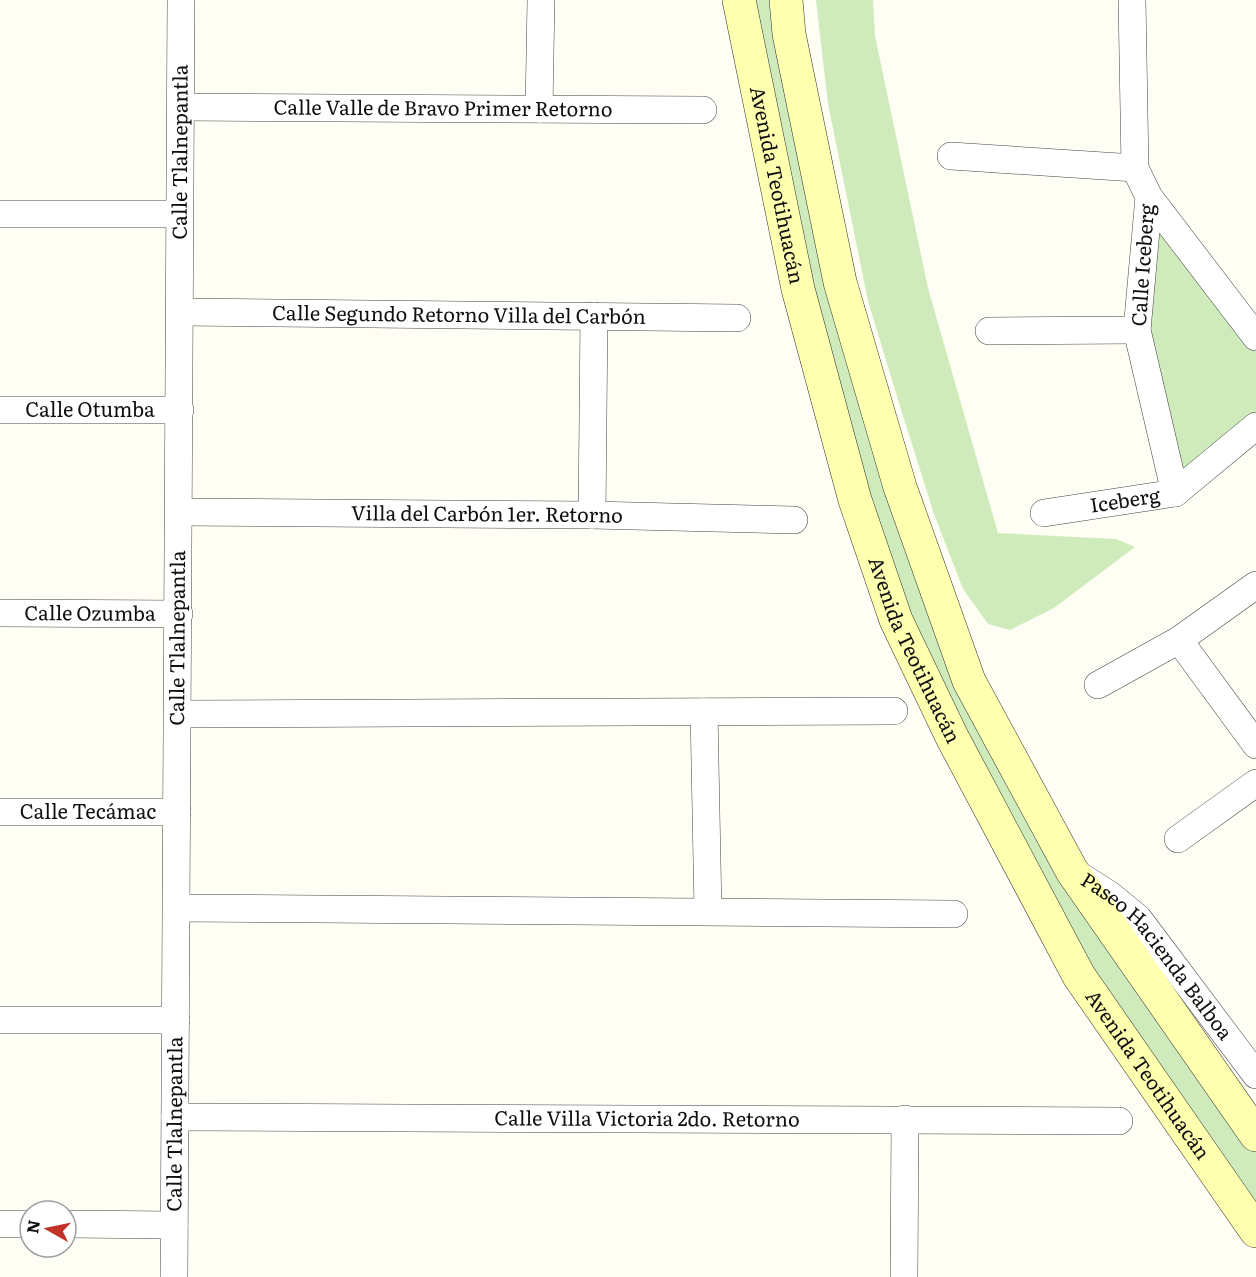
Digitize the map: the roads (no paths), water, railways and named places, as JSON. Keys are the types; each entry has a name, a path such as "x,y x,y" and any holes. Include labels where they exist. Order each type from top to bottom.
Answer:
{"main road":[{"name":"Avenida Teotihuacán","path":"739,0 798,289 855,500 896,620 952,737 1079,976 1252,1232"},
{"name":"Avenida Teotihuacán","path":"786,0 789,34 840,282 900,487 969,681 1072,871 1256,1135"}],"street":[{"name":"Calle Tlalnepantla","path":"174,1277 181,0"},
{"path":"539,109 541,0"},
{"name":"Calle Iceberg","path":"1132,0 1135,168 1149,197 1137,330 1175,493"},
{"name":"Calle Valle de Bravo Primer Retorno","path":"182,107 704,110"},
{"path":"951,156 1135,168"},
{"path":"1149,197 1256,337"},
{"path":"0,213 179,214"},
{"name":"Calle Segundo Retorno Villa del Carbón","path":"181,312 737,318"},
{"path":"592,515 594,316"},
{"path":"989,331 1137,330"},
{"name":"Calle Otumba","path":"0,410 180,410"},
{"name":"Iceberg","path":"1044,513 1175,493 1256,426"},
{"name":"Villa del Carbón 1er. Retorno","path":"179,512 592,515 794,520"},
{"path":"1098,685 1179,640 1256,585"},
{"name":"Calle Ozumba","path":"0,613 179,614"},
{"path":"1179,640 1256,745"},
{"path":"178,714 894,711"},
{"path":"704,712 708,911"},
{"path":"1178,839 1256,783"},
{"name":"Calle Tecámac","path":"0,812 177,812"},
{"name":"Paseo Hacienda Balboa","path":"1072,871 1110,895 1138,918 1256,1075"},
{"path":"177,908 954,914"},
{"path":"0,1020 176,1020"},
{"name":"Calle Villa Victoria 2do. Retorno","path":"175,1117 1119,1121"},
{"path":"904,1277 905,1119"},
{"path":"0,1224 18,1224"},
{"path":"78,1224 174,1226"}]}
